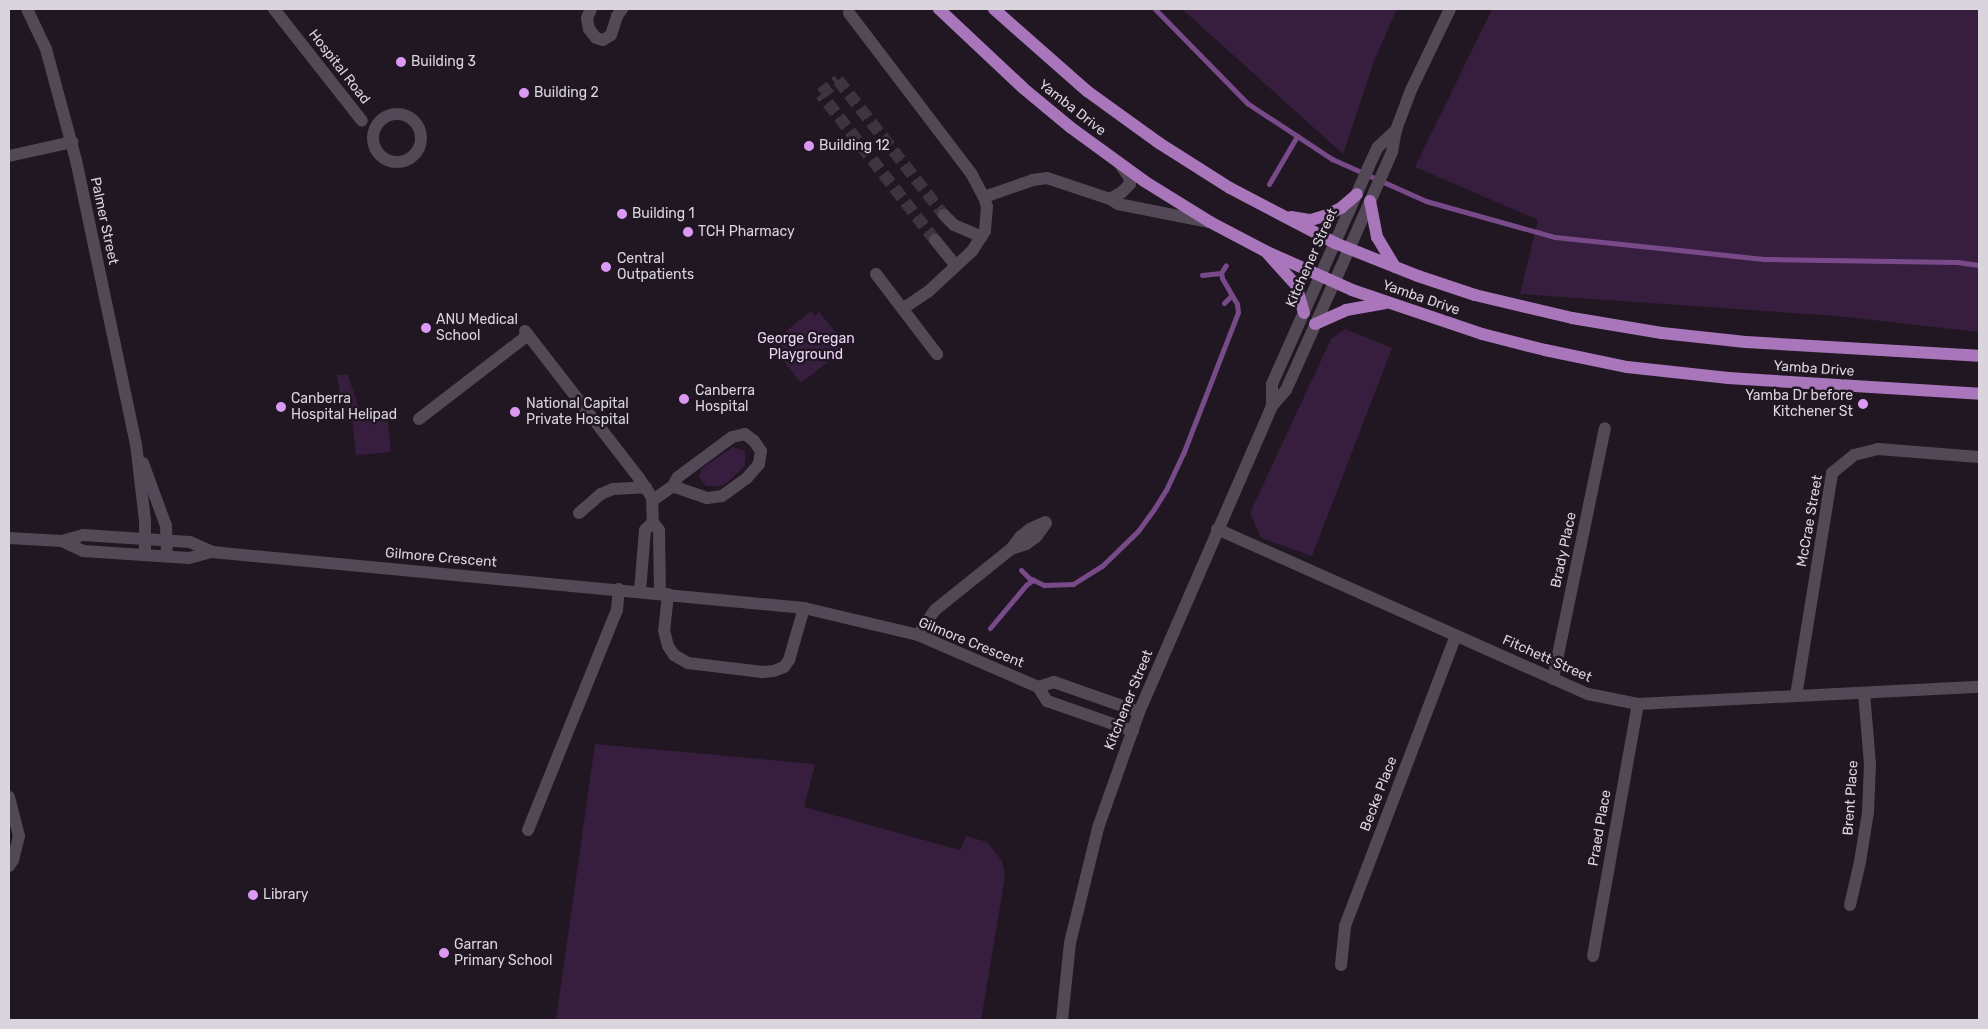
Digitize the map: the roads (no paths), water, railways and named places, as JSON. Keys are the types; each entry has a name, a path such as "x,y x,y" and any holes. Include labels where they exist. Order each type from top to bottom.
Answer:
{"main road":[{"name":"Yamba Drive","path":"940,9 1023,88 1119,163 1210,222 1265,251 1388,303 1482,334 1545,350 1628,367 1728,378 1979,394"},
{"name":"Yamba Drive","path":"994,9 1087,91 1159,143 1230,188 1283,216 1335,243 1395,267 1475,295 1572,318 1662,333 1746,342 1979,356"},
{"path":"1283,216 1311,220 1341,208 1357,194"},
{"path":"1370,201 1378,237 1395,267"},
{"path":"1265,251 1296,285 1304,313"},
{"path":"1315,324 1346,310 1388,303"}],"street":[{"name":"Palmer Street","path":"27,9 46,49 72,142 136,444 145,521 145,555"},
{"name":"Hospital Road","path":"274,9 362,121 373,138 378,153 391,161 406,160 418,150 421,134 414,120 399,114 362,121"},
{"path":"591,9 587,18 589,29 596,38 606,40 611,35 617,16 622,9"},
{"name":"Kitchener Street","path":"1062,1020 1070,943 1096,838 1109,793 1139,712 1272,406 1286,390 1392,152 1396,130 1411,90 1450,9"},
{"path":"849,13 971,173 984,197 987,217 982,237 972,251 929,291 902,309"},
{"path":"373,138 378,123 384,118"},
{"name":"Kitchener Street","path":"1272,406 1272,384 1368,168 1378,147 1396,130"},
{"path":"9,156 72,142"},
{"path":"1110,199 1122,192 1130,184 1129,177 1119,163"},
{"path":"984,197 1040,178 1056,180 1110,199 1118,204 1210,222"},
{"path":"944,216 954,225 982,237"},
{"path":"935,240 956,266"},
{"path":"876,274 937,354"},
{"path":"419,419 526,333 646,487 653,500 653,522 659,530 664,593 664,630 668,646 674,655 688,663 774,672 784,667 789,660 804,608"},
{"name":"Brady Place","path":"1553,679 1605,428"},
{"path":"653,500 673,486 678,477 732,437 746,434 761,451 759,464 747,478 722,496 708,498 673,486"},
{"name":"Palmer Street","path":"136,444 166,526 167,557"},
{"name":"McCrae Street","path":"1796,696 1832,473 1854,455 1878,449 1979,457"},
{"path":"579,513 602,494 613,489 646,487"},
{"path":"640,591 645,530 653,522"},
{"name":"Fitchett Street","path":"1217,529 1588,694 1638,704 1979,687"},
{"name":"Gilmore Crescent","path":"9,538 62,541 83,535 190,542 212,552 664,593 804,608 918,635 1038,687 1047,702 1133,731"},
{"name":"Gilmore Crescent","path":"62,541 82,551 189,558 212,552"},
{"path":"918,635 935,610 1011,549"},
{"path":"528,830 617,610 619,589"},
{"name":"Becke Place","path":"1341,965 1345,926 1456,636"},
{"name":"Gilmore Crescent","path":"1038,687 1054,682 1139,712"},
{"name":"Brent Place","path":"1850,905 1860,862 1868,812 1870,764 1864,693"},
{"name":"Praed Place","path":"1593,956 1638,704"},
{"path":"9,797 18,836 13,860 9,866"}],"waterway":[{"path":"1155,9 1247,103 1332,159 1426,201 1555,237 1766,259 1957,262 1979,265"},
{"path":"1269,184 1297,136"},
{"path":"1021,570 1029,578 1044,585 1073,584 1102,566 1138,531 1154,509 1166,490 1183,454 1238,312 1237,304 1222,278 1221,273 1226,265"},
{"path":"1202,275 1221,273"},
{"path":"1224,303 1232,295"},
{"path":"990,628 1026,585 1033,580"}],"tunnel":[{"path":"935,240 821,94 838,80 944,215"}],"place":[{"name":"Building 3","path":"401,62"},
{"name":"Building 2","path":"524,93"},
{"name":"Building 12","path":"809,146"},
{"name":"Building 1","path":"622,214"},
{"name":"TCH Pharmacy","path":"688,232"},
{"name":"Central Outpatients","path":"606,267"},
{"name":"ANU Medical School","path":"426,328"},
{"name":"Canberra Hospital","path":"684,399"},
{"name":"Yamba Dr before Kitchener St","path":"1863,404"},
{"name":"Canberra Hospital Helipad","path":"281,407"},
{"name":"National Capital Private Hospital","path":"515,412"},
{"name":"Library","path":"253,895"},
{"name":"Garran Primary School","path":"444,953"}],"park label":[{"name":"George Gregan Playground","path":"806,348"}]}
